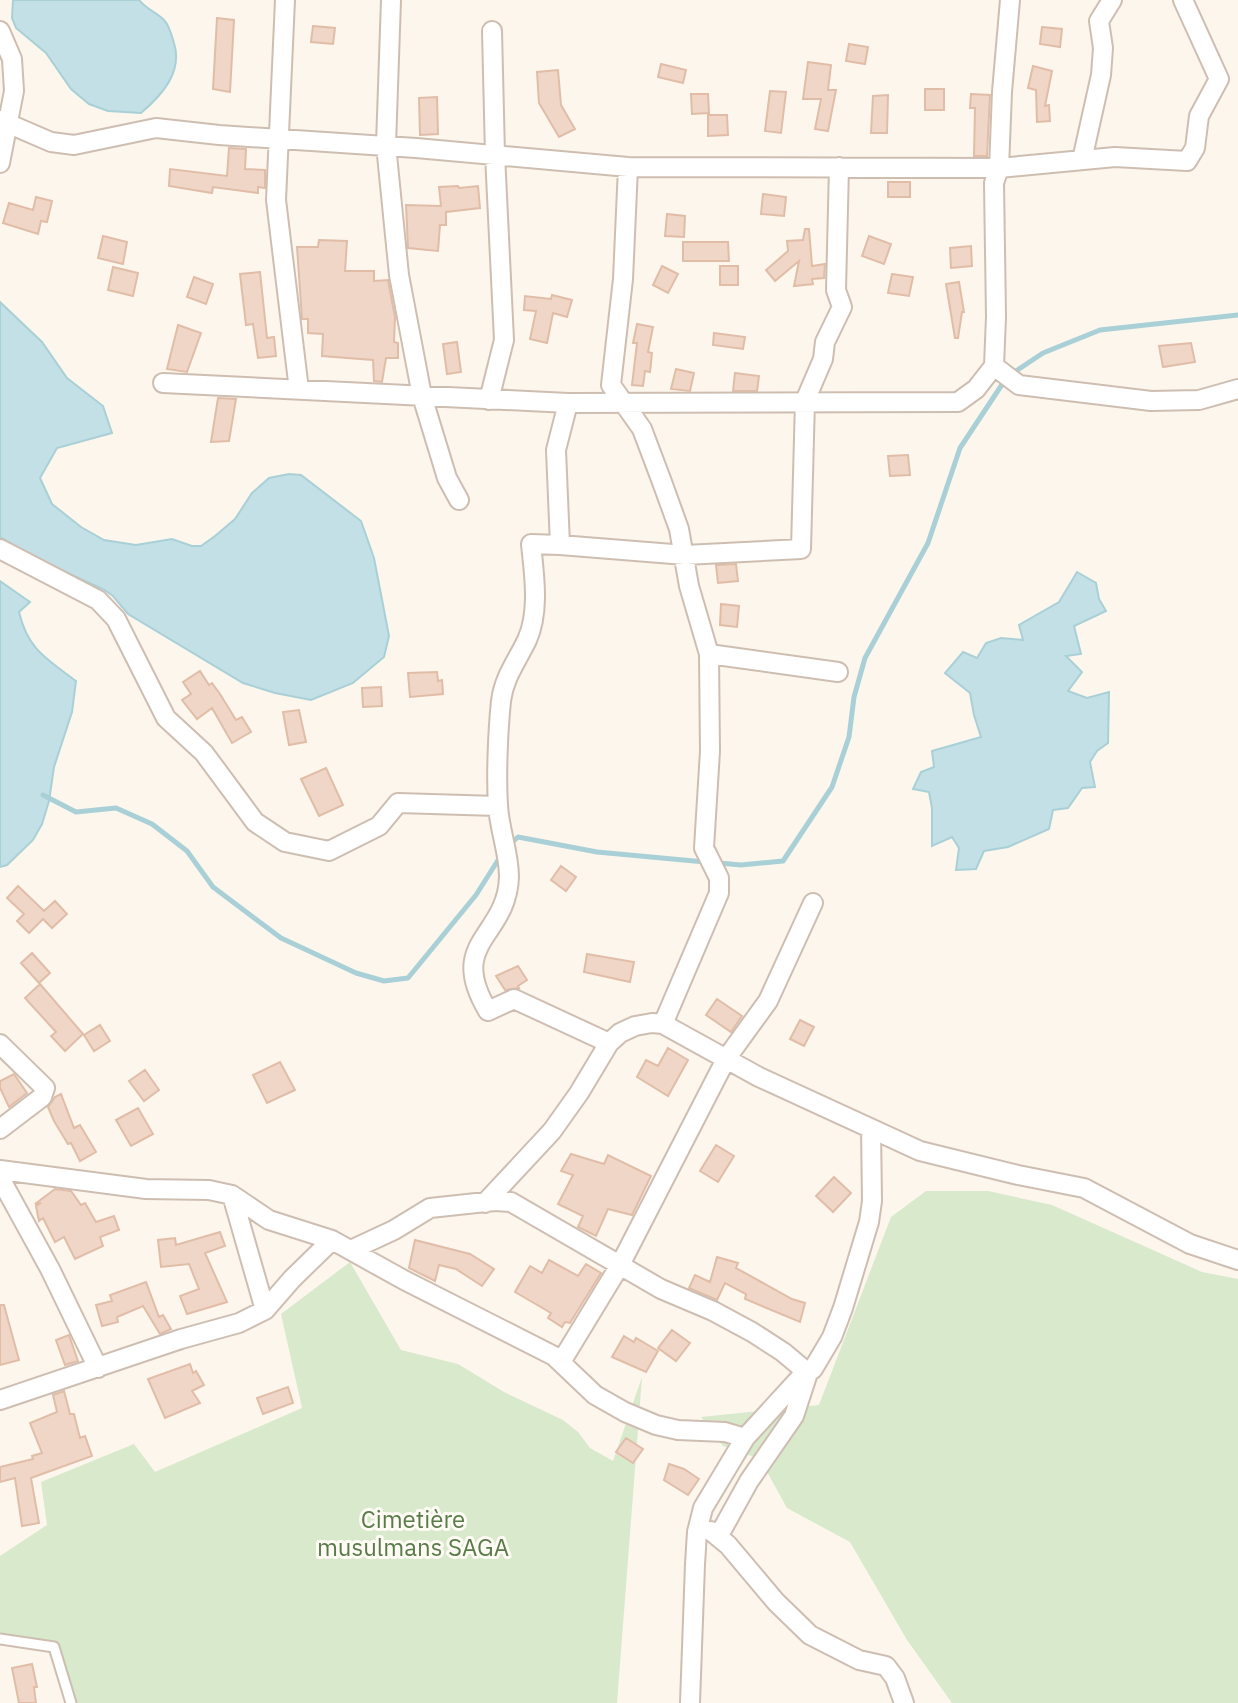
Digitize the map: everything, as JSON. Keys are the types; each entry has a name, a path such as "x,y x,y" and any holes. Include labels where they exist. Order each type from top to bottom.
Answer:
{"street":[{"path":"285,0 276,200 299,390"},
{"path":"391,0 386,145 399,275 422,396 447,478 459,500"},
{"path":"163,383 568,403 958,402 976,389 994,366 994,183 999,168 1010,0"},
{"path":"1082,160 1101,75 1103,48 1099,21 1112,0"},
{"path":"5,122 51,142 74,145 156,128 628,167 999,168 1115,157 1187,161 1192,156 1199,116 1219,79 1183,0"},
{"path":"0,31 12,59 14,91 5,122 0,163"},
{"path":"489,400 504,340 492,31"},
{"path":"628,167 623,279 611,385 642,429 679,529 689,586 709,654 710,751 704,848 719,878 719,893 663,1024"},
{"path":"609,1043 514,999 488,1011 479,997 472,964 503,904 509,878 497,806 501,700 509,670 528,638 535,598 531,544 685,555 801,549 805,401 823,359 825,342 842,307 836,290 839,167"},
{"path":"994,366 1019,385 1151,401 1199,400 1238,389"},
{"path":"560,545 556,450 568,403"},
{"path":"0,549 98,600 116,619 166,718 204,753 255,822 285,842 329,851 379,826 398,803 497,806"},
{"path":"709,654 838,672"},
{"path":"561,1362 620,1265 726,1059 768,1001 813,903"},
{"path":"485,1203 552,1131 609,1043 635,1026 652,1023 663,1024 759,1077 920,1151 1084,1188 1190,1244 1238,1260"},
{"path":"0,1044 45,1088 42,1097 0,1129"},
{"path":"690,1703 695,1564 703,1508 745,1438 799,1379 813,1369 832,1337 865,1239 872,1201 871,1129"},
{"path":"0,1170 146,1189 209,1190 232,1195 269,1220 332,1240 554,1356 595,1395 656,1425 696,1432 725,1432 745,1438"},
{"path":"0,1178 50,1269 98,1368"},
{"path":"232,1195 265,1310"},
{"path":"351,1250 394,1230 430,1208 511,1202 661,1289 752,1332 808,1373"},
{"path":"0,1400 181,1339 239,1323 265,1310 332,1240"},
{"path":"718,1537 749,1481 794,1416 808,1373"},
{"path":"700,1522 718,1537 810,1635 859,1660 886,1666 895,1678 904,1703"}],"lane":[{"path":"0,1639 54,1647 71,1703"}],"green space":[{"path":"926,1191 988,1191 1052,1205 1202,1272 1238,1279 1238,1703 952,1703 907,1640 850,1542 787,1508 760,1459 723,1446 701,1417 819,1405 891,1217"},
{"name":"Cimetière musulmans SAGA","path":"350,1262 401,1350 458,1364 504,1392 563,1420 578,1432 590,1448 613,1461 642,1377 617,1703 76,1703 59,1645 0,1634 0,1556 47,1525 41,1482 134,1444 155,1472 302,1408 281,1314"}],"water":[{"path":"13,0 139,0 164,20 170,31 176,64 169,82 141,113 108,111 89,104 71,89 46,53 16,28 12,18"},
{"path":"0,302 42,342 67,378 103,406 112,433 57,448 40,478 52,504 81,527 104,540 136,545 172,539 201,546 235,519 252,493 269,478 301,475 361,521 374,558 389,636 384,657 353,683 311,700 243,683 128,614 103,589 38,560 0,537"},
{"path":"1077,572 1096,583 1099,599 1106,611 1074,626 1081,654 1066,656 1082,672 1068,691 1087,698 1109,692 1108,743 1097,751 1090,762 1095,787 1082,788 1068,808 1053,810 1049,829 1008,847 984,851 976,869 956,870 959,848 952,837 932,846 929,792 913,789 921,772 934,767 932,751 981,737 970,693 945,673 963,652 977,658 986,643 1001,638 1023,640 1019,625 1059,602"},
{"path":"0,581 30,602 19,612 33,645 76,681 72,712 54,767 42,824 33,840 7,865 0,867"}],"building":[{"path":"217,18 234,20 230,92 213,89"},
{"path":"313,26 335,28 333,44 311,42"},
{"path":"1042,27 1062,29 1060,47 1040,44"},
{"path":"849,44 868,47 865,64 846,61"},
{"path":"808,62 831,65 828,90 836,90 828,131 815,129 821,99 803,99"},
{"path":"661,64 686,70 683,83 658,77"},
{"path":"1033,66 1052,71 1045,106 1049,105 1050,121 1037,122 1036,90 1028,88"},
{"path":"558,70 561,105 575,129 559,137 539,103 537,72"},
{"path":"925,89 944,89 944,110 925,110"},
{"path":"770,91 786,92 781,133 765,131"},
{"path":"691,94 708,94 709,113 692,114"},
{"path":"971,94 990,95 987,156 974,156 975,108 970,108"},
{"path":"888,95 887,133 871,133 873,96"},
{"path":"437,97 438,134 420,135 419,98"},
{"path":"708,115 727,115 728,135 708,136"},
{"path":"229,148 246,149 245,169 265,170 265,188 258,187 258,193 213,187 212,193 169,186 170,169 227,176"},
{"path":"888,182 910,182 910,197 888,197"},
{"path":"478,186 480,208 446,212 446,225 440,225 438,251 408,248 406,205 441,206 439,187"},
{"path":"763,194 786,197 784,216 761,214"},
{"path":"36,197 52,201 47,222 41,221 38,234 3,223 9,203 33,210"},
{"path":"667,214 685,216 684,237 665,236"},
{"path":"805,229 809,229 812,266 825,264 824,278 812,279 813,284 794,286 799,261 775,281 766,270 788,251 787,241 803,240"},
{"path":"103,236 127,242 123,264 98,258"},
{"path":"869,236 891,244 884,264 862,256"},
{"path":"319,240 347,241 345,271 374,271 374,281 388,280 398,358 386,358 382,382 374,381 373,360 322,356 323,334 308,333 308,319 302,319 297,247 318,247"},
{"path":"683,242 728,242 729,261 683,261"},
{"path":"971,246 972,266 951,268 950,248"},
{"path":"662,266 678,274 668,293 653,285"},
{"path":"720,266 738,266 738,285 720,285"},
{"path":"113,267 138,273 133,296 108,290"},
{"path":"260,272 267,338 274,337 276,356 258,358 253,324 246,325 240,274"},
{"path":"892,274 913,277 909,296 888,293"},
{"path":"194,277 213,284 206,304 187,297"},
{"path":"959,282 964,312 958,338 955,338 946,284"},
{"path":"552,295 572,300 567,317 553,313 547,343 530,339 536,311 524,310 525,296 551,299"},
{"path":"637,324 653,327 648,352 652,353 650,372 645,371 643,386 632,385 637,343 633,343"},
{"path":"178,325 201,333 187,372 167,369"},
{"path":"714,333 745,337 743,349 713,345"},
{"path":"457,342 461,372 447,374 443,344"},
{"path":"1191,343 1195,362 1163,367 1159,346"},
{"path":"676,369 694,373 690,391 671,389"},
{"path":"735,373 759,376 757,391 733,391"},
{"path":"218,398 236,399 229,441 211,442"},
{"path":"908,455 910,475 890,476 888,456"},
{"path":"736,564 738,581 718,583 716,565"},
{"path":"721,604 739,606 737,627 720,625"},
{"path":"200,671 209,685 212,683 236,720 242,717 251,732 232,743 212,708 197,719 182,700 191,694 183,682"},
{"path":"437,672 438,681 442,680 443,694 410,697 408,673"},
{"path":"381,687 382,706 363,707 362,688"},
{"path":"299,710 306,742 289,745 283,712"},
{"path":"326,768 343,805 319,816 301,779"},
{"path":"561,866 576,877 566,891 551,880"},
{"path":"18,886 44,911 55,901 67,914 52,928 43,919 29,933 17,921 24,914 7,898"},
{"path":"32,953 50,973 39,983 21,963"},
{"path":"587,954 634,962 630,982 584,972"},
{"path":"518,966 527,980 519,988 505,990 496,976"},
{"path":"40,984 83,1034 65,1051 51,1036 56,1032 25,998"},
{"path":"717,999 742,1016 731,1032 706,1015"},
{"path":"800,1020 814,1027 804,1046 790,1039"},
{"path":"100,1025 110,1041 94,1051 84,1035"},
{"path":"668,1048 688,1060 668,1096 637,1077 646,1060 658,1066"},
{"path":"280,1062 295,1090 267,1103 253,1075"},
{"path":"145,1070 159,1090 144,1101 129,1081"},
{"path":"14,1074 27,1093 9,1107 0,1081"},
{"path":"61,1094 74,1128 80,1125 96,1152 80,1161 48,1107"},
{"path":"138,1108 153,1134 131,1146 116,1120"},
{"path":"716,1145 734,1156 718,1182 700,1171"},
{"path":"571,1154 604,1164 608,1155 651,1176 632,1215 608,1209 596,1236 578,1227 583,1216 558,1204 573,1175 561,1171"},
{"path":"834,1177 851,1193 833,1212 816,1196"},
{"path":"55,1189 71,1191 81,1205 85,1203 96,1222 114,1216 119,1230 100,1237 103,1246 75,1259 64,1237 55,1242 43,1218 39,1221 36,1206 41,1203 35,1204"},
{"path":"220,1232 225,1246 205,1253 227,1302 187,1314 180,1296 199,1289 189,1264 161,1267 158,1240 175,1238 176,1245"},
{"path":"415,1240 470,1254 494,1269 482,1286 456,1269 439,1265 435,1281 409,1268"},
{"path":"717,1257 738,1263 736,1268 805,1303 800,1322 745,1299 746,1294 725,1283 717,1300 689,1288 695,1275 710,1282"},
{"path":"549,1260 578,1276 586,1264 601,1273 570,1323 565,1322 562,1327 548,1318 551,1313 515,1292 530,1266 542,1273"},
{"path":"146,1282 159,1317 163,1315 171,1329 160,1334 143,1306 117,1317 118,1322 102,1326 96,1305 112,1301 110,1295"},
{"path":"0,1305 4,1305 19,1360 0,1365"},
{"path":"672,1330 690,1343 676,1361 658,1348"},
{"path":"69,1335 78,1361 65,1365 56,1340"},
{"path":"624,1336 634,1342 636,1338 658,1351 646,1372 612,1357"},
{"path":"190,1364 193,1373 196,1371 204,1385 192,1391 200,1403 165,1418 148,1379"},
{"path":"288,1387 293,1403 263,1414 257,1398"},
{"path":"64,1391 80,1438 85,1436 92,1456 31,1478 39,1523 22,1526 15,1478 0,1482 0,1467 33,1459 32,1456 42,1453 30,1423 57,1412 53,1395"},
{"path":"626,1438 643,1449 633,1463 616,1452"},
{"path":"669,1464 699,1479 688,1495 664,1480"},
{"path":"32,1664 37,1687 34,1687 36,1703 19,1703 12,1668"}],"waterway":[{"path":"719,863 741,865 783,861 832,787 849,737 854,697 865,658 928,543 960,448 1007,377 1043,353 1100,330 1238,315"},
{"path":"43,795 76,812 116,808 152,824 187,851 213,887 281,938 356,973 384,981 408,978 476,895 500,857"},
{"path":"508,846 518,837 597,852 705,862"}]}
